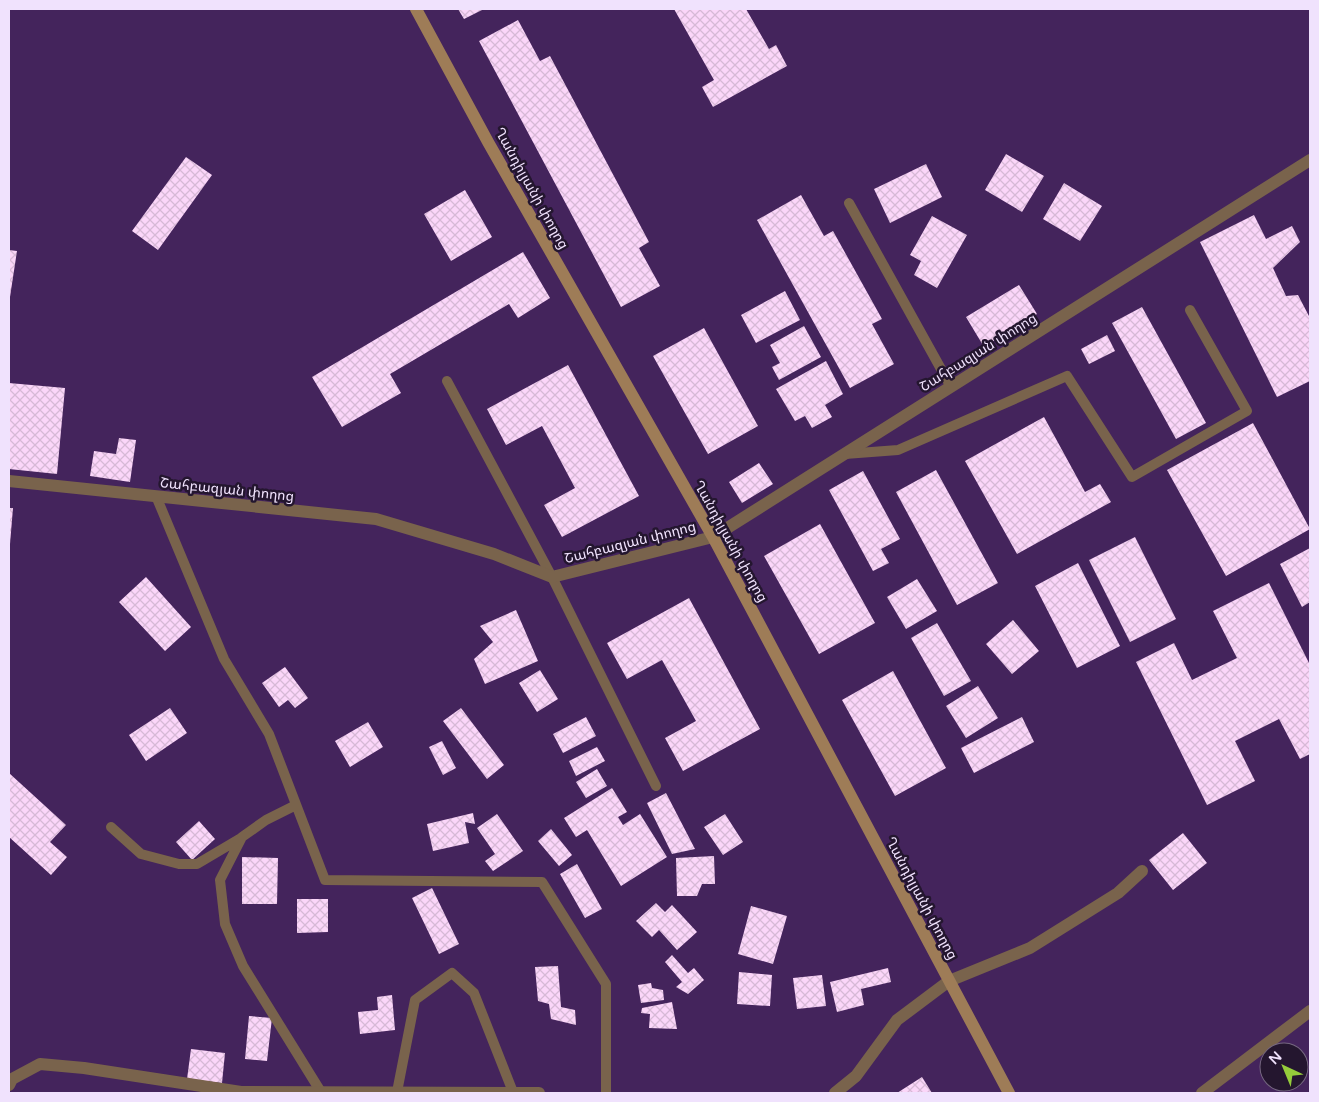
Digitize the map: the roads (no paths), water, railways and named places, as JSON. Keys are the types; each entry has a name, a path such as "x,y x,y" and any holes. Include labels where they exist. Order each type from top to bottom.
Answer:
{"main road":[{"name":"Ղանդիլյանի փողոց","path":"416,9 488,142 713,537 1009,1093"}],"street":[{"name":"Շահբազյան փողոց","path":"9,481 376,519 494,554 552,576 713,537 1310,160"},
{"path":"836,1093 856,1076 897,1020 949,981 1030,948 1118,893 1142,871"},
{"path":"1202,1093 1310,1010"},
{"path":"9,1085 12,1079 40,1064 84,1068 241,1092 539,1093"}],"lane":[{"path":"849,203 951,387"},
{"path":"844,454 898,450 1066,376 1132,477 1247,411 1190,310"},
{"path":"447,382 552,576 656,786"},
{"path":"156,496 224,659 269,734 325,880 542,882 606,984 606,1093"},
{"path":"111,827 141,854 179,864 197,864 266,820 296,805"},
{"path":"242,837 220,880 225,924 243,966 321,1092"},
{"path":"397,1092 415,1000 452,973 474,993 513,1092"}]}
